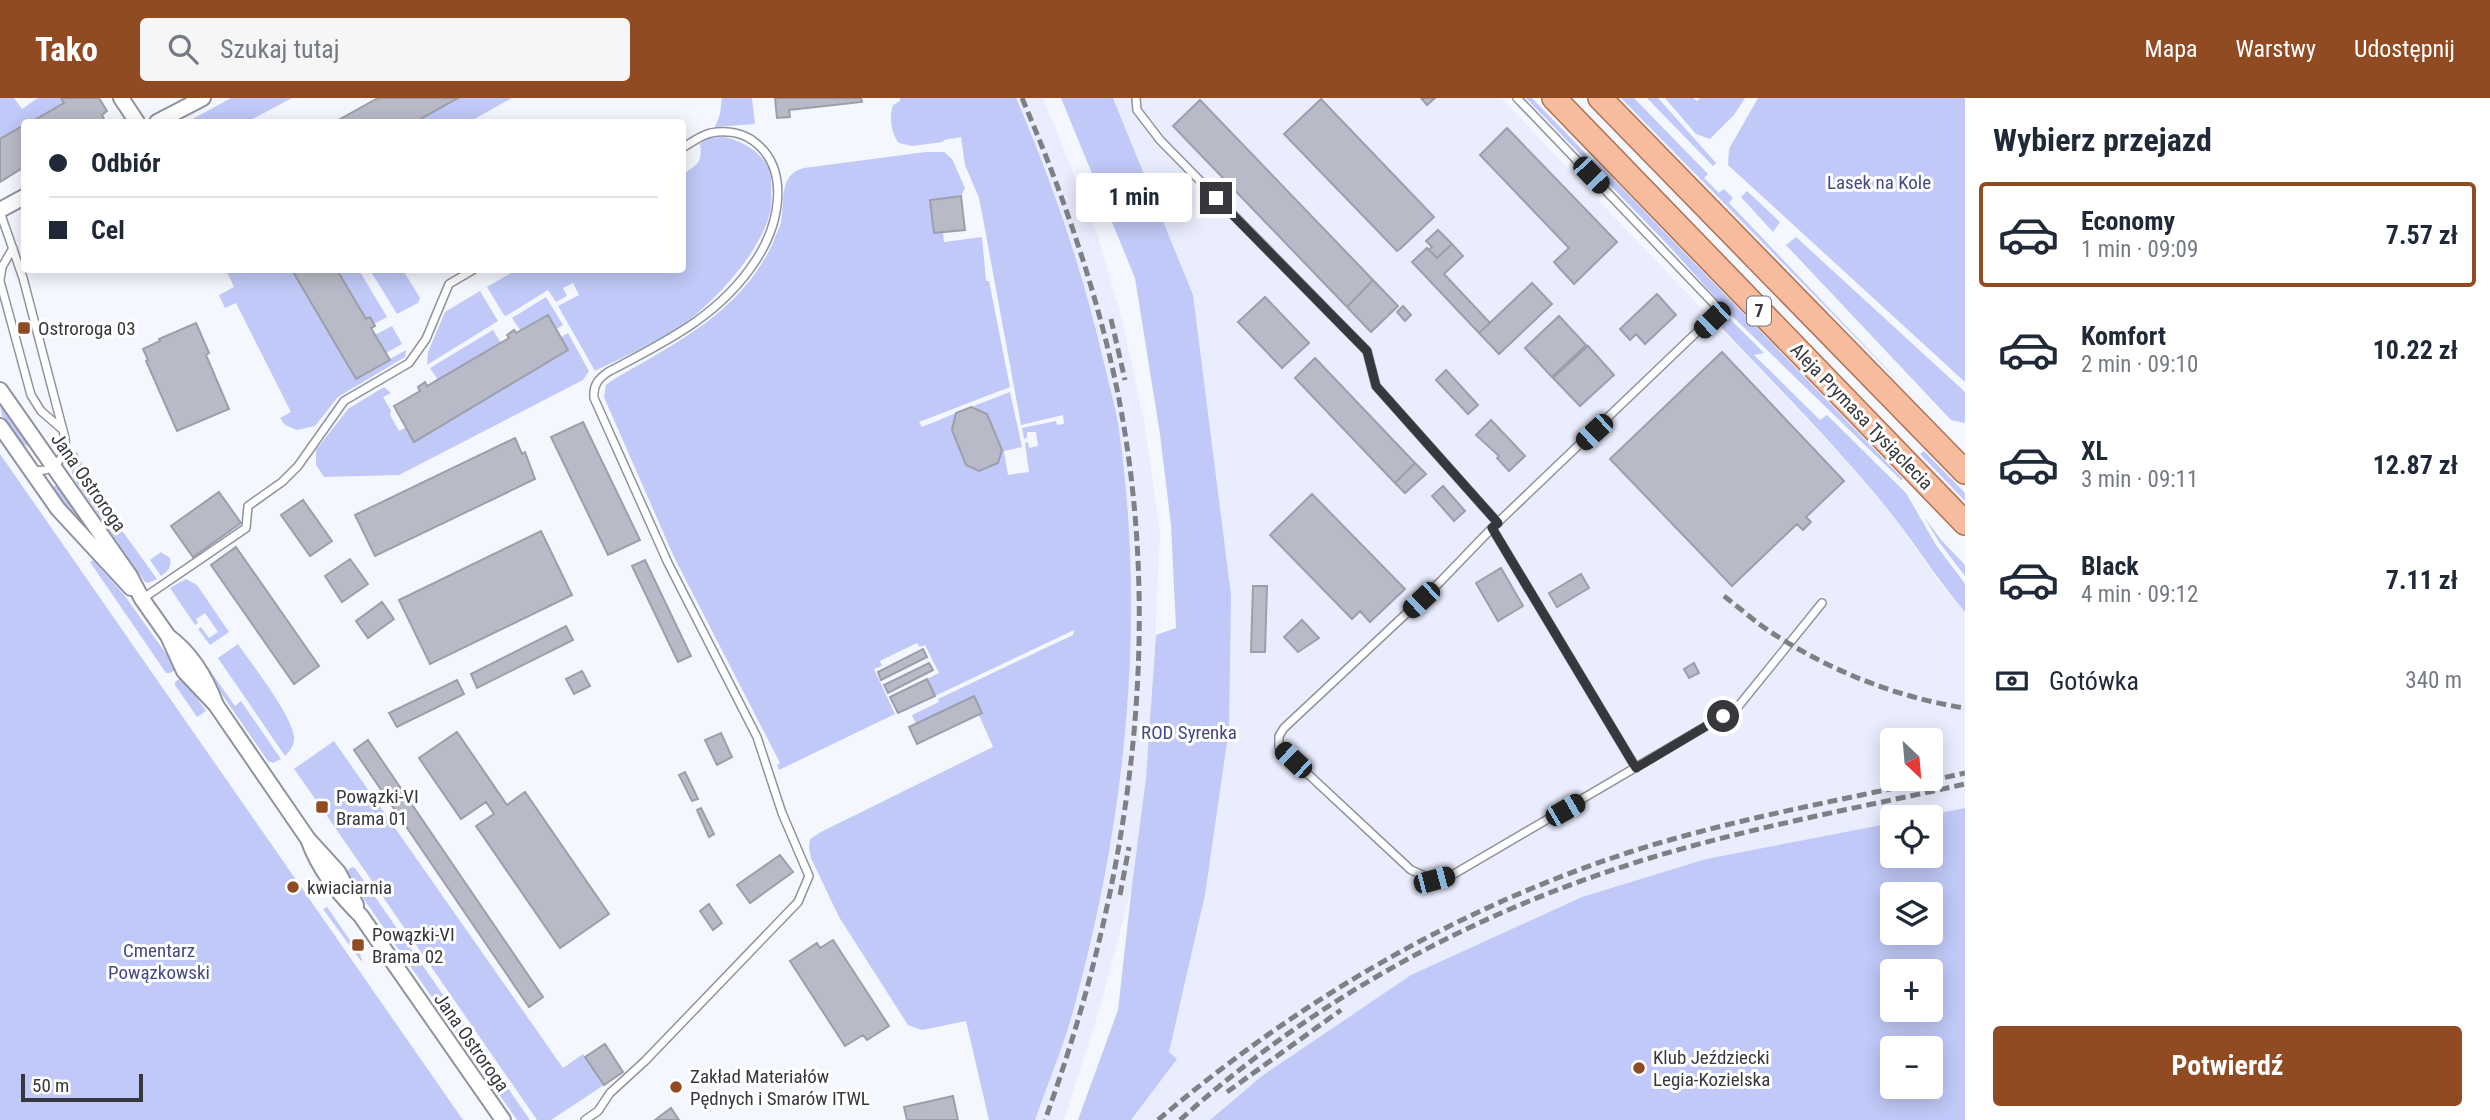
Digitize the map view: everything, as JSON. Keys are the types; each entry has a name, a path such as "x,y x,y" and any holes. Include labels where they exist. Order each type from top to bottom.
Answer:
{"main road":[{"name":"Aleja Prymasa Tysiąclecia","path":"1554,98 1965,523"},
{"name":"Aleja Prymasa Tysiąclecia","path":"1600,98 1965,472"}],"street":[{"path":"121,98 135,119"},
{"path":"163,119 203,98"},
{"path":"0,211 21,199"},
{"name":"Jana Ostroroga","path":"0,390 130,576 142,599 168,636 184,671 216,705 308,839 328,878 361,916 503,1120"},
{"name":"Jana Ostroroga","path":"0,426 66,518 142,599"}],"lane":[{"path":"1136,98 1136,110 1160,141 1367,351 1376,386 1495,525 1636,768"},
{"path":"1517,98 1720,310 1495,525 1440,582 1284,728 1279,736 1279,747 1411,870 1434,880 1454,874 1738,708 1822,603"},
{"path":"584,1120 598,1111 610,1093 645,1061 797,902 809,876 782,813 757,737 667,563 594,398 598,379 676,336 708,314 724,299 758,257 770,230 778,202 778,180 771,160 756,143 737,134 708,133 686,146"},
{"path":"0,211 64,430 66,451 54,465 40,471 27,467"},
{"path":"13,248 2,267 0,280 31,395 41,411 64,430"},
{"path":"142,599 246,528 248,506 282,482 298,466 344,401 409,363 426,339 449,284 468,273"}],"shaded area":[{"path":"987,98 1043,98 1045,102 1097,233 1123,323 1145,426 1160,533 1146,778 1132,885 1102,1001 1064,1120 1018,1120 1110,601"},
{"path":"1113,98 1501,98 1842,456 1895,518 1940,584 1965,612 1965,808 1943,812 1943,805 1880,805 1880,825 1706,859 1582,897 1411,975 1262,1076 1210,1120 1131,1120 1177,1059 1169,1052 1205,895 1229,729 1193,295"}],"green space":[{"path":"0,98 14,98 22,109 38,98 61,98 64,103 35,119 21,119 21,127 0,139"},
{"path":"231,98 292,98 253,119 192,119"},
{"path":"458,98 512,98 474,119 420,119"},
{"path":"722,98 752,98 755,124 715,127"},
{"path":"900,98 1016,98 1055,196 1077,262 1096,329 1119,430 1131,574 1130,646 1119,789 1108,860 1076,1000 1035,1120 989,1120 966,1021 922,1030 908,1025 839,917 811,858 809,847 810,839 821,832 993,747 979,715 981,713 916,724 912,715 939,702 938,699 1073,635 1074,630 935,696 927,679 939,673 925,645 920,647 917,643 880,661 882,666 874,669 895,714 779,770 777,765 780,763 674,557 604,397 606,385 611,381 704,324 743,289 773,243 781,223 786,183 796,171 926,152 944,152 952,159 965,188 961,196 931,200 934,233 943,232 944,242 982,237 986,281 989,281 1010,387 919,422 922,427 956,413 952,430 966,465 979,471 998,463 1002,450 987,414 971,407 1010,392 1022,447 1004,451 1008,475 1029,472 1025,443 1028,442 1029,448 1038,446 1036,432 1027,432 1027,438 1024,439 1022,428 1056,421 1057,425 1064,424 1063,415 1021,425 979,198 965,165 961,137 912,146 899,143 893,130 891,114 893,105 900,101"},
{"name":"ROD Syrenka","path":"1061,98 1113,98 1193,295 1231,595 1229,729 1205,895 1169,1052 1177,1059 1131,1120 1078,1120 1118,1010 1146,778 1156,635 1176,628 1171,525 1160,434 1135,278"},
{"path":"1526,98 1532,98 1592,160 1594,159 1903,479 1901,480 1732,316 1669,246"},
{"path":"1621,98 1634,98 1708,174 1704,178 1719,193 1724,189 1733,198 1729,203 1913,396"},
{"path":"1647,98 1658,98 1716,163 1713,166"},
{"path":"1665,98 1693,98 1697,101 1700,98 1745,98 1734,115 1710,139 1696,134"},
{"name":"Lasek na Kole","path":"1758,98 1965,98 1965,382 1728,165 1729,149"},
{"path":"708,138 731,139 747,146 761,157 770,172 771,207 758,242 747,260 702,309 672,332 595,371 558,306 579,295 573,283 563,288 567,296 556,302 548,290 504,315 487,287 511,273 686,273 686,172 698,162 701,155 700,144"},
{"path":"1747,191 1780,222 1773,232 1741,197"},
{"path":"1796,237 1965,392 1965,423 1951,420 1786,245"},
{"path":"227,273 294,273 355,379 406,350 405,357 338,397 315,426 297,430 285,425 280,418 291,412 236,303 225,308 219,295 234,287"},
{"path":"339,273 361,273 387,317 374,324 366,319"},
{"path":"372,273 405,273 420,298 418,303 397,314"},
{"path":"480,291 498,321 427,365 428,352 445,312"},
{"path":"546,297 563,325 556,329 521,331 512,318"},
{"path":"1729,318 1764,353 1754,355 1820,420 1827,415 1906,493 1936,545 1965,584 1965,612 1874,492 1720,326"},
{"path":"392,326 402,344 386,353 375,335"},
{"path":"493,330 501,343 438,380 430,368"},
{"path":"568,333 589,371 583,380 399,475 324,477 316,465 316,450 348,409 384,387 391,393 383,397 391,411 390,415 399,431 405,428 414,442 568,350 561,337"},
{"path":"0,400 5,411 34,448 19,442 9,430 2,415"},
{"path":"77,451 92,489 157,579 145,582 74,479 71,469"},
{"path":"1924,451 1965,493 1965,501 1920,454"},
{"name":"Cmentarz Powązkowski","path":"0,454 463,1120 0,1120"},
{"path":"60,484 106,551 50,488"},
{"path":"1924,517 1965,565 1965,576 1939,542"},
{"path":"161,552 170,558 170,564 169,569 161,576 150,560"},
{"path":"93,560 125,596 177,669 166,673 90,562"},
{"path":"186,579 197,585 229,632 210,645 198,629 201,627 209,638 218,632 205,613 196,619 198,623 195,625 170,588"},
{"path":"238,644 286,714 294,742 285,756 218,658"},
{"path":"204,662 235,706 241,701 281,759 273,763 268,761 201,664"},
{"path":"182,677 206,711 197,717 175,685"},
{"path":"334,741 563,1068 583,1054 604,1085 551,1120 537,1120 325,813 328,810 320,798 316,800 294,769"},
{"path":"1965,808 1965,1120 1210,1120 1262,1076 1411,975 1582,897 1706,859 1880,825 1880,868 1943,868 1943,812"},
{"path":"352,867 530,1120 517,1120 345,872"},
{"path":"327,907 363,959 361,961 323,909"}],"building":[{"path":"61,98 99,98 107,111 102,115 104,119 36,119 64,103"},
{"path":"378,98 458,98 420,119 340,119"},
{"path":"775,98 861,98 862,102 789,110 790,117 777,118"},
{"path":"1421,98 1435,98 1427,105"},
{"path":"1321,99 1434,217 1397,251 1284,134"},
{"path":"1200,100 1373,280 1347,307 1173,126"},
{"path":"21,127 21,169 0,182 0,139"},
{"path":"1507,128 1617,242 1574,284 1554,262 1569,248 1480,155"},
{"path":"961,196 965,230 934,233 930,200"},
{"path":"1438,230 1452,244 1437,258 1429,250 1432,247 1426,241"},
{"path":"1452,244 1463,256 1444,274 1490,323 1479,333 1412,262 1427,248 1437,258"},
{"path":"294,273 339,273 366,319 370,317 375,326 371,328 390,360 356,379"},
{"path":"1373,280 1398,306 1371,332 1347,307"},
{"path":"1532,283 1552,304 1499,354 1479,333"},
{"path":"1657,294 1676,315 1645,344 1636,334 1630,340 1620,329"},
{"path":"1265,297 1309,343 1282,368 1238,322"},
{"path":"1403,306 1411,315 1405,321 1397,312"},
{"path":"548,315 568,350 414,442 394,406 420,391 418,387 425,382 427,386 509,338 507,335 514,330 516,333"},
{"path":"1559,316 1586,345 1552,377 1525,348"},
{"path":"196,323 209,353 206,355 229,409 177,431 143,349"},
{"path":"1588,346 1614,375 1580,406 1553,378"},
{"path":"1722,352 1844,481 1806,517 1811,522 1803,530 1797,524 1732,586 1610,459"},
{"path":"1315,358 1415,463 1395,483 1295,378"},
{"path":"1446,370 1478,405 1468,414 1436,380"},
{"path":"971,407 987,414 1002,450 998,463 979,471 966,465 952,430 956,413"},
{"path":"1491,420 1525,456 1509,471 1497,458 1499,456 1476,435"},
{"path":"583,422 640,540 608,555 551,437"},
{"path":"515,438 522,454 525,452 535,479 375,556 355,515"},
{"path":"1415,463 1426,474 1405,493 1395,483"},
{"path":"1443,486 1465,511 1454,521 1432,496"},
{"path":"219,492 241,523 193,557 171,526"},
{"path":"1312,494 1405,589 1370,622 1360,611 1352,619 1270,535"},
{"path":"303,500 332,541 310,556 281,515"},
{"path":"541,531 572,595 430,664 399,600"},
{"path":"236,547 319,666 294,684 211,565"},
{"path":"350,559 368,584 342,602 325,576"},
{"path":"645,560 691,656 678,662 632,566"},
{"path":"1501,568 1523,606 1498,621 1476,583"},
{"path":"1581,574 1589,588 1557,607 1549,593"},
{"path":"1253,586 1267,586 1265,652 1251,652"},
{"path":"382,602 394,619 368,638 356,621"},
{"path":"1302,620 1319,638 1298,652 1284,637"},
{"path":"566,626 573,640 477,688 471,674"},
{"path":"923,649 927,657 881,680 878,672"},
{"path":"929,663 933,670 888,693 884,685"},
{"path":"1694,663 1699,673 1689,678 1684,669"},
{"path":"582,671 590,686 574,694 566,679"},
{"path":"927,679 935,696 898,713 890,697"},
{"path":"457,680 464,694 397,727 389,713"},
{"path":"974,696 982,713 917,744 909,727"},
{"path":"457,732 507,805 525,792 609,914 560,948 476,826 494,814 486,802 461,819 419,758"},
{"path":"721,733 732,757 717,765 705,740"},
{"path":"368,740 543,997 529,1007 354,750"},
{"path":"685,772 698,799 692,801 679,775"},
{"path":"701,808 714,834 709,837 697,810"},
{"path":"780,855 793,872 750,903 737,885"},
{"path":"709,904 722,923 713,930 700,911"},
{"path":"833,940 889,1026 867,1040 863,1035 845,1046 790,961 817,943 820,948"},
{"path":"605,1044 623,1072 604,1085 585,1057"},
{"path":"953,1096 958,1120 907,1120 904,1107"},
{"path":"671,1108 679,1120 655,1120"}],"railway":[{"path":"1022,98 1078,243 1110,356 1132,485 1139,577 1138,670 1131,762 1118,853 1099,943 1045,1120"},
{"path":"1111,319 1125,380"},
{"path":"1724,596 1780,638 1846,673 1893,691 1965,708"},
{"path":"1158,1120 1266,1036 1323,998 1441,930 1502,901 1565,875 1671,840 1754,818 1965,773"},
{"path":"1180,1120 1282,1038 1336,1002 1449,937 1508,910 1569,885 1672,852 1755,830 1965,784"},
{"path":"1120,895 1129,847"},
{"path":"1227,1092 1341,1010"}],"place":[{"name":"Ostroroga 03","path":"24,328"},
{"name":"Powązki-VI Brama 01","path":"322,807"},
{"name":"kwiaciarnia","path":"293,887"},
{"name":"Powązki-VI Brama 02","path":"358,945"},
{"name":"Klub Jeździecki Legia-Kozielska","path":"1639,1068"},
{"name":"Zakład Materiałów Pędnych i Smarów ITWL","path":"676,1087"}],"route":[{"path":"1216,198 1367,351 1376,386 1498,523 1492,528 1636,768 1723,716"}]}
